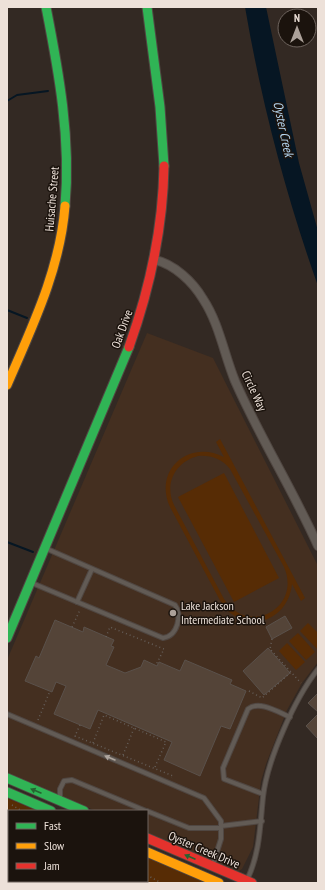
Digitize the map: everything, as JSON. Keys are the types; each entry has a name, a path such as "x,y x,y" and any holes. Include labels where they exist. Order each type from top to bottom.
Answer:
{"street":[{"name":"Huisache Street","path":"7,385 48,287 59,248 65,213 67,163 55,49 46,7"},
{"name":"Oak Drive","path":"7,638 135,330 155,260 160,228 164,167 162,126 147,7"},
{"name":"Circle Way","path":"155,260 165,262 186,278 203,298 212,316 224,351 242,394 318,546"},
{"path":"7,778 82,810"},
{"path":"7,792 49,810"},
{"name":"Oyster Creek Drive","path":"148,838 248,882"},
{"name":"Oyster Creek Drive","path":"148,852 220,883"}],"lane":[{"path":"30,582 164,638 172,634 180,618 179,610 175,605 45,548"},
{"path":"77,602 92,568"},
{"path":"248,882 257,853 262,821 263,794 269,770 290,717 305,687 318,670"},
{"path":"263,794 224,779 223,768 248,709 253,705 259,705 290,717"},
{"path":"7,714 204,798 221,821 221,839 212,866"},
{"path":"60,801 61,785 64,781 72,780 144,810"},
{"path":"148,812 189,828 221,827 262,821"},
{"path":"89,883 95,882"}],"path":[{"path":"72,627 82,604"},
{"path":"106,637 110,626 164,649 156,666"},
{"path":"272,639 270,649 305,687"},
{"path":"249,691 262,698 291,672"},
{"path":"36,726 50,692"},
{"path":"93,743 104,715 135,727 166,742 154,768"},
{"path":"80,725 75,736 173,776"},
{"path":"120,762 135,727"},
{"path":"7,802 20,810"},
{"path":"148,876 161,883"}],"shaded area":[{"name":"Lake Jackson Intermediate School","path":"147,333 213,358 318,566 318,662 302,683 287,710 266,764 261,781 253,847 242,869 237,872 148,833 148,810 94,810 7,773 7,660"},
{"path":"220,439 305,598 301,601 292,584 289,597 283,607 275,615 265,620 255,622 244,620 233,615 223,606 170,507 166,493 166,481 170,470 178,461 187,455 198,452 211,452 224,457 216,442","holes":["198,456 220,460 230,469 284,567 288,582 286,595 279,605 270,613 258,616 246,616 234,610 224,599 174,505 170,489 174,475 183,463"]},
{"path":"224,473 279,578 234,602 178,497"},
{"path":"308,623 318,633 317,649 300,631"},
{"path":"298,633 315,652 306,660 289,641"},
{"path":"287,643 305,662 296,670 279,651"},
{"path":"7,798 36,810 8,810 7,841"},
{"path":"7,841 8,882 103,883 7,883"},
{"path":"148,857 207,883 100,882 148,882"}],"water":[{"name":"Oyster Creek","path":"245,7 266,7 299,163 318,231 318,286 285,183 259,78"}],"building":[{"path":"285,616 292,628 272,639 266,627"},
{"name":"Lake Jackson Intermediate School","path":"55,620 83,632 84,627 114,640 111,646 114,647 106,665 125,673 141,667 144,660 157,666 159,662 180,671 185,660 232,680 230,684 246,691 230,729 221,726 200,776 164,760 172,742 98,710 90,729 54,714 66,686 56,682 52,692 25,681 36,656 39,658"},
{"path":"268,648 290,673 264,695 243,671"},
{"path":"318,693 318,712 308,703"},
{"path":"318,714 318,739 306,726"}],"waterway":[{"path":"7,101 17,95 48,91"},
{"path":"7,310 27,318"},
{"path":"7,542 33,552"}],"traffic: fast":[{"path":"46,7 63,106 66,156 65,206"},
{"path":"147,7 160,107 164,166"},
{"path":"7,638 129,347"},
{"path":"7,778 82,810"},
{"path":"7,792 49,810"}],"traffic: slow":[{"path":"7,385 44,298 57,253 65,206"},
{"path":"148,852 219,883"}],"traffic: jam":[{"path":"129,347 143,303 154,258 161,213 164,166"},
{"path":"148,838 252,883"}],"place":[{"name":"Lake Jackson Intermediate School","path":"173,613"}]}
